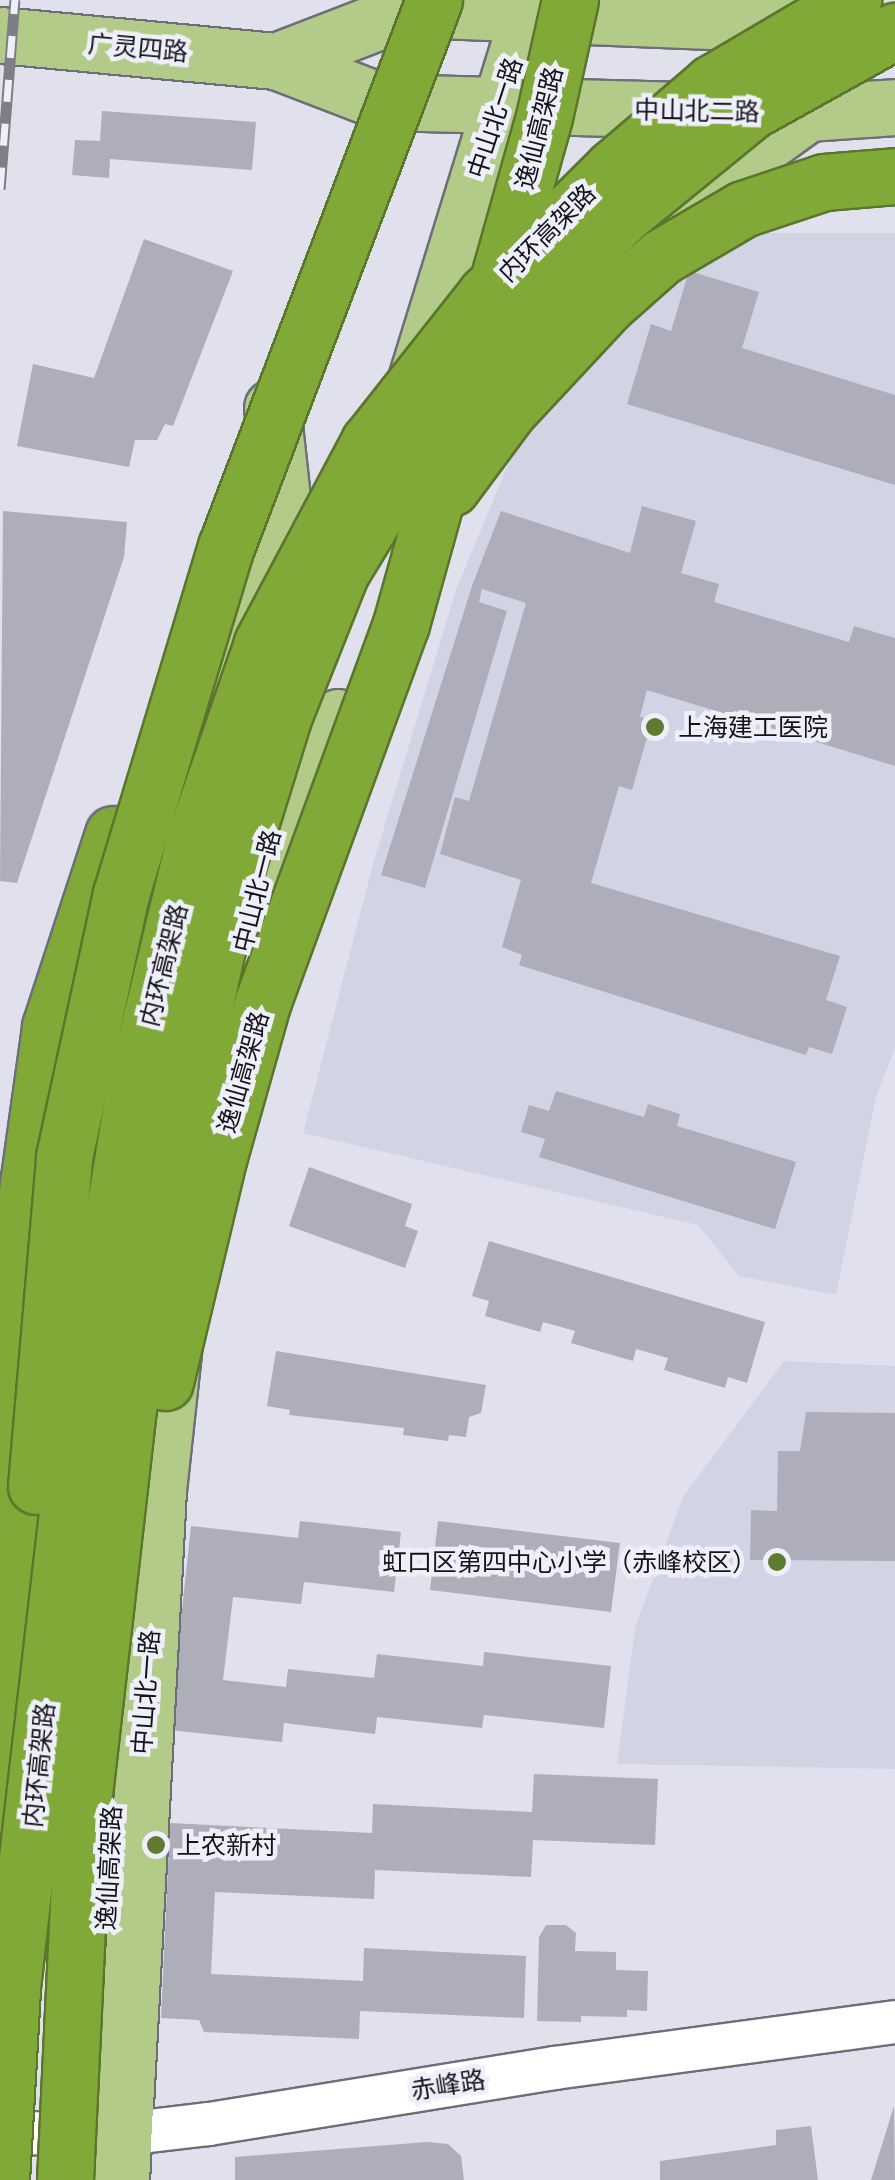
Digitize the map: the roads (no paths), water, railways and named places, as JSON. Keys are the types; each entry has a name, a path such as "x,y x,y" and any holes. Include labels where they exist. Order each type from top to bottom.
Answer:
{"highway":[{"name":"内环高架路","path":"0,2180 6,1966 72,1470 134,1087 196,838 262,643 369,442 486,294 612,168 712,83 854,0"},
{"name":"逸仙高架路","path":"90,2180 116,1738 141,1478 219,1156 263,1002 401,624 544,117 543,3"},
{"path":"6,1966 8,1825 64,1157 121,894 226,547 440,4"},
{"name":"内环高架路","path":"65,2180 84,1802 128,1409 156,1229 284,714 341,572 430,428 536,301 626,212 752,111 895,30"},
{"path":"242,893 326,695 398,562 509,410 595,318 662,256 743,209 824,182 895,176"},
{"path":"0,1804 24,1224 50,1027 268,380"}],"main road":[{"path":"6,1966 31,1419 88,1070 233,640 284,516 268,380 383,102 440,4 543,3 895,30"},
{"name":"中山北一路","path":"123,2157 138,1808 170,1360 242,893 353,585 498,108 543,3"},
{"name":"广灵四路","path":"276,61 440,4"},
{"name":"广灵四路","path":"0,36 276,61 383,102"},
{"name":"中山北二路","path":"383,102 498,108 808,113 895,107"},
{"path":"242,893 315,781 422,486 471,404 608,257 808,113"}],"street":[{"name":"赤峰路","path":"0,2133 123,2157 209,2124 574,2065 895,2022"}],"railway":[{"path":"0,189 15,0"}],"place":[{"name":"上海建工医院","path":"655,727"},
{"name":"虹口区第四中心小学（赤峰校区）","path":"777,1562"},
{"name":"上农新村","path":"156,1845"}]}
